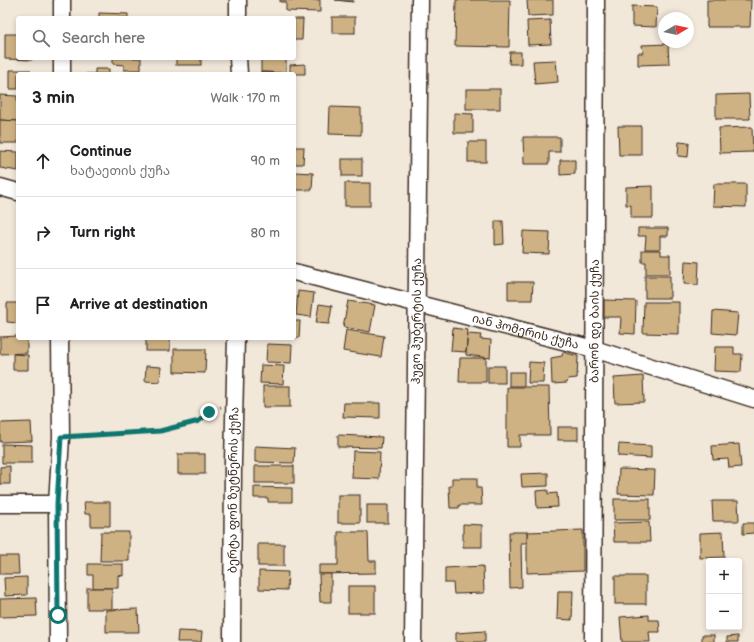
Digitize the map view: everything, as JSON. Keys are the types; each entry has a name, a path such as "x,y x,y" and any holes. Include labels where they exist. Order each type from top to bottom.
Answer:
{"street":[{"path":"62,0 62,16"},
{"path":"238,0 238,16"},
{"name":"ჰუგო ჰუბერტის ქუჩა","path":"413,642 420,0"},
{"name":"ბარონ დე ბაის ქუჩა","path":"593,642 596,0"},
{"path":"62,60 62,72"},
{"path":"238,60 239,72"},
{"path":"0,187 16,191"},
{"name":"იან ჰომერის ქუჩა","path":"296,273 594,349 754,399"},
{"path":"58,642 57,504 61,437 60,340"},
{"name":"ბერტა ფონ ზუტნერის ქუჩა","path":"232,642 236,340"},
{"path":"0,504 57,504"}],"path":[{"path":"61,437 160,431 199,421 209,412 224,406 234,407"}],"building":[{"path":"280,0 320,0 320,12 286,11 286,2 280,2"},
{"path":"335,0 353,0 353,2"},
{"path":"456,0 510,0 509,47 455,46"},
{"path":"527,0 553,0 553,15 528,16"},
{"path":"707,0 751,0 750,27 707,27"},
{"path":"632,6 657,7 656,27 632,26"},
{"path":"99,13 128,14 128,16 99,16"},
{"path":"332,17 355,17 355,33 332,33"},
{"path":"296,19 303,19 302,40 296,40"},
{"path":"550,20 551,44 528,45 527,21"},
{"path":"5,34 16,34 16,59 5,59"},
{"path":"658,44 658,48 668,48 669,64 638,65 638,53 643,53 642,45"},
{"path":"510,52 521,52 521,64 509,64"},
{"path":"113,60 141,60 141,70 124,70 124,65 113,64"},
{"path":"176,60 201,60 201,65 176,65"},
{"path":"261,60 286,60 286,72 261,72"},
{"path":"556,60 558,82 535,84 533,61"},
{"path":"305,64 305,74 290,72 290,65"},
{"path":"95,69 109,69 109,72 95,72"},
{"path":"10,70 30,70 30,72 16,72 16,89 10,89"},
{"path":"466,89 500,89 500,109 466,109"},
{"path":"749,94 750,119 716,119 716,95"},
{"path":"0,95 16,96 16,121 0,120"},
{"path":"330,107 361,108 361,135 329,134"},
{"path":"454,113 473,114 473,133 454,133"},
{"path":"0,120 16,121 16,143 0,143"},
{"path":"618,126 641,126 641,155 619,155"},
{"path":"752,127 753,152 720,153 719,128"},
{"path":"523,137 560,137 560,152 549,152 549,164 524,164"},
{"path":"468,142 486,142 486,162 468,162"},
{"path":"679,142 689,143 688,157 678,156"},
{"path":"296,147 304,147 303,164 296,164"},
{"path":"0,151 16,152 16,171 0,168"},
{"path":"342,159 362,159 362,176 342,176"},
{"path":"560,160 575,160 575,174 560,175"},
{"path":"296,172 313,173 312,190 296,190"},
{"path":"345,183 370,183 370,206 345,206"},
{"path":"714,184 746,184 746,207 713,206"},
{"path":"653,186 653,218 631,218 631,205 626,205 626,187"},
{"path":"495,221 503,221 504,244 495,245"},
{"path":"638,228 668,228 668,236 660,236 660,249 645,249 646,236 638,236"},
{"path":"523,231 550,232 549,254 522,253"},
{"path":"642,250 661,250 661,255 670,255 670,274 646,274 646,262 642,262"},
{"path":"685,261 699,262 698,285 684,284"},
{"path":"645,276 670,276 670,298 645,298"},
{"path":"508,282 533,282 532,300 508,300"},
{"path":"298,291 314,293 311,317 296,315"},
{"path":"604,300 636,301 635,334 620,333 621,317 604,317"},
{"path":"348,301 375,305 370,332 343,327"},
{"path":"644,302 679,302 679,334 643,333"},
{"path":"7,303 16,303 16,323 7,322"},
{"path":"319,304 332,306 329,324 316,323"},
{"path":"713,311 738,313 736,335 712,333"},
{"path":"296,321 300,321 299,338 296,338"},
{"path":"453,328 468,330 466,352 451,351"},
{"path":"346,330 384,336 381,357 343,351"},
{"path":"468,334 481,335 480,339 491,340 490,358 466,355"},
{"path":"16,336 16,340 27,340 27,353 0,354 0,337"},
{"path":"146,340 170,340 170,351 146,351"},
{"path":"267,344 292,345 291,363 266,362"},
{"path":"715,347 734,347 734,354 742,354 741,372 714,371"},
{"path":"174,349 206,349 205,373 174,372"},
{"path":"563,352 578,356 577,378 568,379 567,383 552,384 551,358 562,356"},
{"path":"13,354 28,355 28,370 13,370"},
{"path":"460,358 486,358 486,382 459,382"},
{"path":"529,362 544,363 543,383 528,383"},
{"path":"261,365 284,366 283,384 260,383"},
{"path":"146,366 161,367 160,382 145,381"},
{"path":"488,366 505,366 505,383 488,383"},
{"path":"509,372 524,372 524,386 509,386"},
{"path":"643,376 644,402 615,403 614,378"},
{"path":"263,386 290,386 290,407 263,407"},
{"path":"507,387 549,387 550,435 520,435 520,447 507,447"},
{"path":"344,403 380,403 380,418 343,417"},
{"path":"31,422 32,441 0,442 0,423"},
{"path":"558,427 578,427 578,440 558,440"},
{"path":"338,435 382,437 381,448 338,447"},
{"path":"2,444 32,445 32,463 2,463"},
{"path":"619,444 651,446 651,458 618,456"},
{"path":"739,444 741,467 729,468 728,459 713,460 712,446"},
{"path":"255,446 295,448 294,463 255,462"},
{"path":"353,451 380,452 379,479 352,478"},
{"path":"178,454 205,454 205,474 178,474"},
{"path":"10,466 10,484 0,484 0,467"},
{"path":"255,466 294,466 294,483 255,483"},
{"path":"619,469 655,470 654,495 618,494"},
{"path":"548,473 548,486 522,487 521,474"},
{"path":"452,478 477,478 477,488 481,488 482,505 459,505 459,508 450,508 449,486 452,486"},
{"path":"254,487 292,488 292,502 268,502 268,498 254,498"},
{"path":"548,490 548,494 557,493 558,507 537,508 536,491"},
{"path":"338,495 360,495 360,523 338,523"},
{"path":"614,499 650,499 650,520 614,520"},
{"path":"712,501 738,501 739,521 713,521"},
{"path":"84,502 110,502 110,526 91,526 91,514 85,514"},
{"path":"367,505 388,505 388,523 367,523"},
{"path":"649,522 650,542 614,542 613,523"},
{"path":"743,523 754,523 754,533 743,534"},
{"path":"463,524 482,525 482,547 463,547"},
{"path":"583,530 583,571 527,573 527,532"},
{"path":"101,532 129,532 129,561 100,561"},
{"path":"338,532 368,532 369,561 376,561 376,573 319,574 319,565 338,565"},
{"path":"509,532 527,532 527,543 521,543 522,587 510,588"},
{"path":"723,532 724,557 700,558 700,533"},
{"path":"258,544 284,544 284,566 258,566"},
{"path":"0,556 18,556 19,574 0,574"},
{"path":"88,564 123,564 123,576 118,575 118,588 93,588 93,575 88,575"},
{"path":"483,566 484,593 454,594 453,583 445,583 445,568"},
{"path":"259,571 288,572 287,590 259,589"},
{"path":"319,574 331,574 331,602 320,602"},
{"path":"615,576 646,576 646,604 615,604"},
{"path":"27,577 27,595 5,596 4,578"},
{"path":"348,586 375,586 375,613 348,613"},
{"path":"87,588 112,588 112,609 87,609"},
{"path":"558,591 573,591 572,620 557,619"},
{"path":"36,598 37,616 0,617 0,599"},
{"path":"138,609 139,632 106,632 106,610"},
{"path":"649,615 649,620 659,620 660,632 649,632 650,642 622,642 620,617"},
{"path":"178,631 202,632 201,642 177,642"},
{"path":"485,631 485,642 456,642 456,633"},
{"path":"702,635 714,635 714,642 702,642"},
{"path":"738,636 738,642 727,642 727,637"}],"route":[{"path":"58,615 57,504 61,437 160,431 199,421 209,412"}]}
